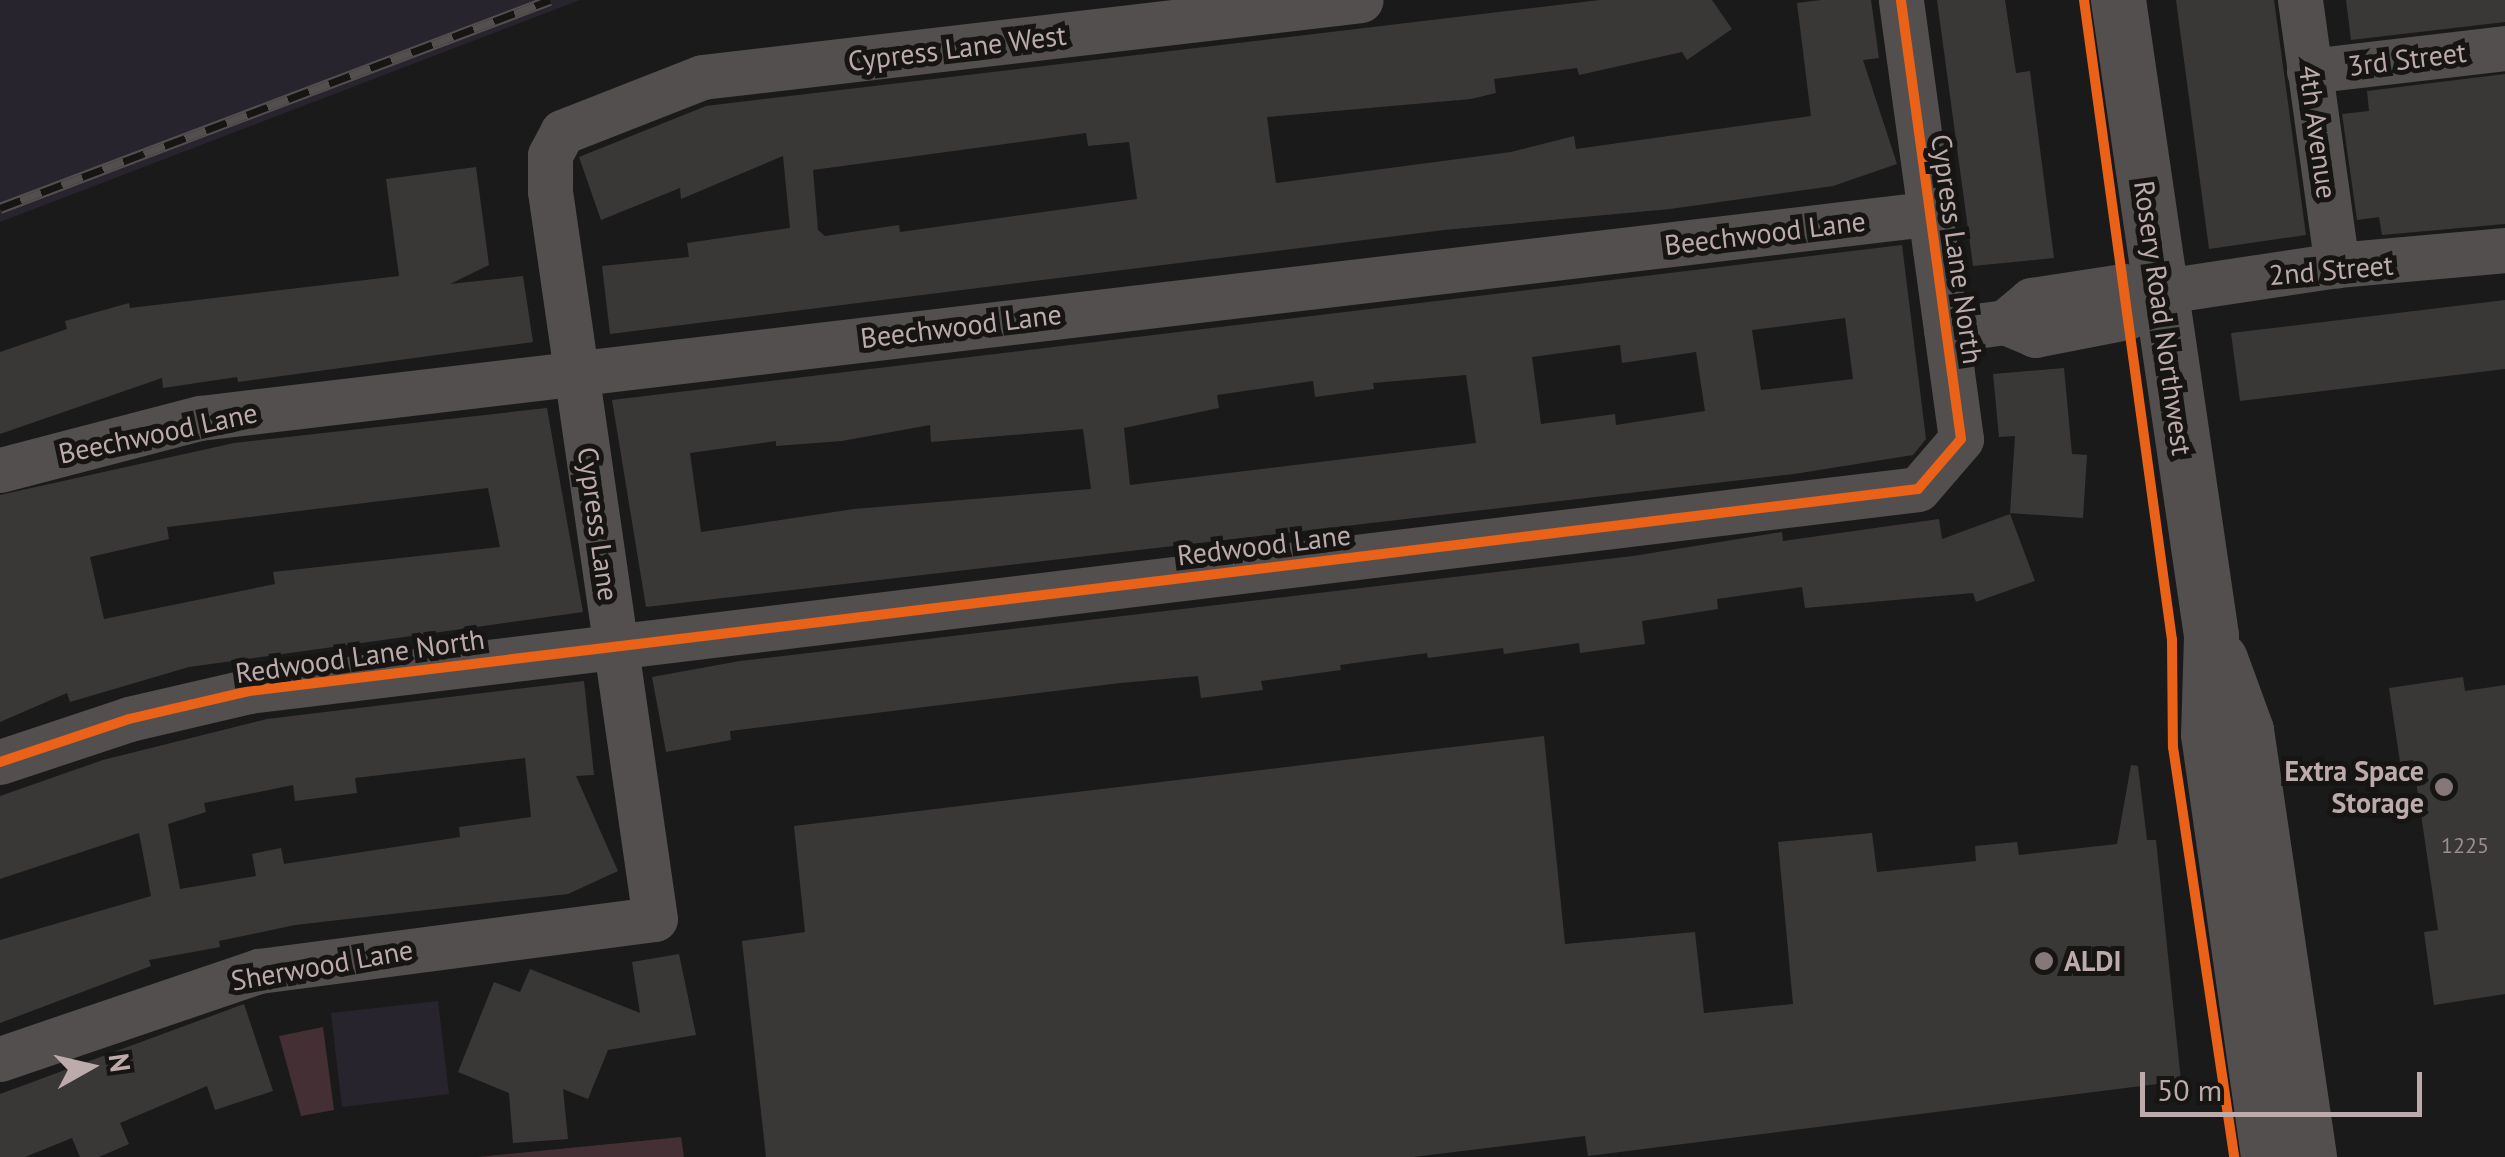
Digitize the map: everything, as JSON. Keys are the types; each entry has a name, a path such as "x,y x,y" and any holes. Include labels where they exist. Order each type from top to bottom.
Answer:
{"street":[{"name":"Cypress Lane West","path":"562,132 702,78 1361,0"},
{"name":"Cypress Lane North","path":"1901,0 1927,214 1961,440 1918,489"},
{"name":"Rosery Road Northwest","path":"2118,0 2158,292 2212,635 2246,730 2308,1157"},
{"name":"4th Avenue","path":"2300,0 2338,265"},
{"name":"3rd Street","path":"2310,71 2505,48"},
{"name":"Cypress Lane","path":"562,132 550,155 550,192 654,918"},
{"name":"Beechwood Lane","path":"0,470 200,418 1927,214"},
{"name":"2nd Street","path":"1946,330 2005,322 2035,335 2127,317 2158,292 2338,265 2505,250"},
{"name":"Redwood Lane","path":"615,646 1918,489"},
{"name":"Rosery Road Northwest","path":"2212,635 2208,734 2264,1131 2287,1157"},
{"name":"Redwood Lane North","path":"0,762 129,719 250,691 615,646"},
{"name":"Sherwood Lane","path":"0,1059 259,971 654,918"}],"shaded area":[{"path":"0,0 580,0 0,222"},
{"path":"438,1001 449,1094 342,1107 331,1013"},
{"path":"323,1027 334,1110 301,1116 279,1036"},
{"path":"681,1137 684,1157 478,1157 671,1138"}],"building":[{"path":"1600,0 1712,0 1732,29 1687,60 1682,52 1579,75 1577,68 1494,79 1496,93 1471,99 1267,117 1276,183 1511,152 1574,136 1576,149 1811,116 1797,3 1871,0 1879,58 1863,60 1897,164 1833,186 1670,209 1444,230 610,334 602,266 689,257 687,243 790,228 783,156 681,199 680,188 601,220 579,157 706,106","holes":["1086,133 1088,146 1129,142 1137,199 900,232 899,225 825,236 818,230 813,170"]},
{"path":"1937,0 2005,0 2016,73 2030,71 2054,258 1973,266"},
{"path":"2176,0 2274,0 2306,235 2209,249"},
{"path":"2346,0 2505,0 2505,22 2351,40"},
{"path":"2505,74 2505,224 2382,235 2379,217 2357,220 2342,114 2369,111 2367,91"},
{"path":"476,167 489,265 450,284 523,276 533,342 238,382 237,377 163,388 162,378 0,434 0,352 67,329 65,321 129,303 130,308 399,276 386,179"},
{"path":"1902,245 1926,439 1913,455 1794,474 646,607 612,400","holes":["1845,318 1853,379 1761,390 1752,330","1620,345 1622,363 1696,352 1705,411 1616,425 1615,414 1541,424 1532,357","1466,375 1476,443 1130,485 1124,428 1219,408 1217,395 1313,381 1315,397 1374,389 1373,383","930,425 931,442 1083,429 1091,489 854,509 701,532 690,453 776,441 776,446 842,441"]},
{"path":"2505,300 2505,369 2240,401 2231,333"},
{"path":"2064,368 2072,454 2087,455 2083,518 2010,513 2015,436 1999,437 1993,374"},
{"path":"547,408 583,612 189,667 70,702 67,693 0,722 0,495 234,443","holes":["488,488 500,547 273,572 275,584 104,619 90,557 169,539 167,527"]},
{"path":"2010,514 2035,581 1976,602 1973,593 1805,608 1802,587 1717,599 1718,609 1642,621 1645,644 1580,653 1579,643 1504,654 1503,648 1428,658 1427,653 1340,665 1341,670 1261,681 1263,690 1201,698 1198,676 1120,683 730,731 731,740 666,752 652,677 740,661 1633,556 1782,532 1783,541 1939,519 1942,539"},
{"path":"2463,677 2465,691 2505,685 2505,994 2434,1005 2424,932 2438,930 2413,760 2400,762 2389,688"},
{"path":"584,681 594,775 576,776 618,871 568,894 295,925 219,941 220,947 149,960 151,966 0,1023 0,940 151,896 139,833 0,879 0,796 103,760 267,719","holes":["525,758 531,817 459,827 460,837 284,864 281,848 252,854 256,876 180,889 168,824 206,812 204,803 293,785 295,801 357,793 355,778"]},
{"path":"1544,736 1565,944 1695,932 1704,1013 1793,1004 1778,842 1872,833 1877,872 1976,861 1975,846 2017,842 2019,855 2117,844 2131,765 2138,766 2147,840 2156,840 2181,1081 1588,1156 1585,1136 1413,1157 766,1157 742,941 805,932 794,826"},
{"path":"679,954 696,1035 608,1050 588,1099 563,1089 568,1139 513,1143 509,1093 458,1072 494,982 520,992 530,969 640,1013 632,962"},
{"path":"244,1004 273,1091 215,1110 207,1086 120,1123 129,1144 99,1157 80,1157 72,1138 25,1157 0,1157 0,1094"}],"railway":[{"path":"0,208 550,0"}],"cycle path":[{"path":"0,762 129,719 249,691 1918,489 1961,439 1901,0"},
{"path":"2084,0 2172,640 2173,747 2234,1157"}],"place":[{"name":"Extra Space Storage","path":"2444,787"},
{"name":"ALDI","path":"2044,961"}]}
